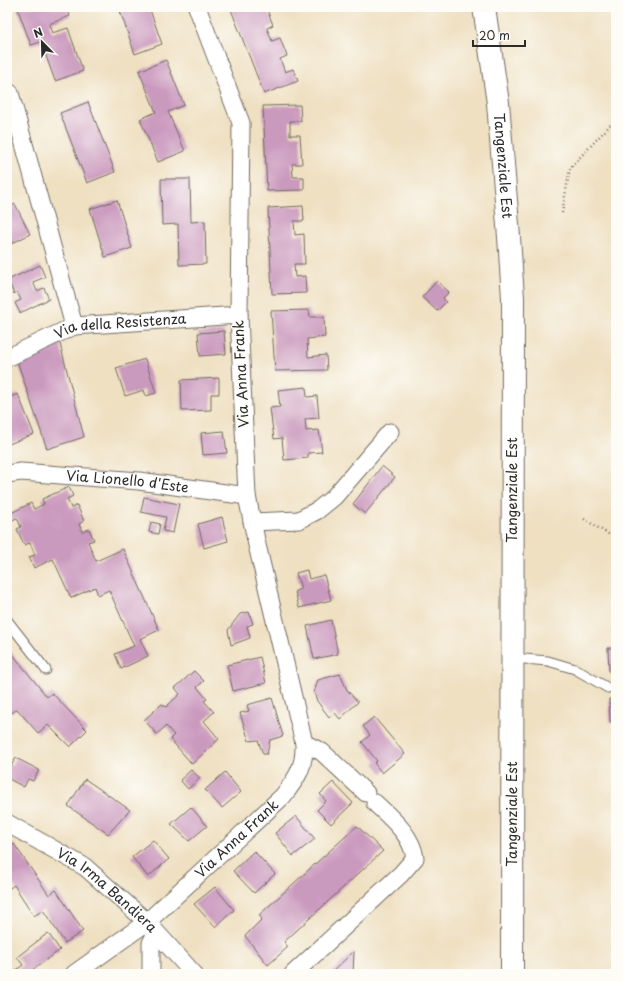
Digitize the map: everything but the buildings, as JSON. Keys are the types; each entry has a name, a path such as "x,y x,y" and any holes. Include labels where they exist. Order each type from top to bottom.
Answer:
{"main road":[{"name":"Tangenziale Est","path":"484,7 498,103 510,237 512,298 512,974"}],"street":[{"name":"Via Anna Frank","path":"74,974 152,928 283,796 295,781 301,768 304,756 304,743 247,496 239,315 241,123 197,7"},
{"path":"10,93 74,326"},
{"name":"Via della Resistenza","path":"7,358 74,326 239,315"},
{"path":"252,522 299,520 318,510 334,497 390,432"},
{"name":"Via Lionello d'Este","path":"7,474 21,472 139,481 247,496"},
{"path":"293,974 401,874 415,858 414,850 401,828 322,752 304,743"},
{"name":"Via Irma Bandiera","path":"7,823 85,867 152,928 194,974"},
{"path":"151,974 152,928"}],"lane":[{"path":"7,620 46,670"},
{"path":"512,658 548,661 576,669 608,688"}],"path":[{"path":"562,213 570,168 616,119"},
{"path":"584,519 610,535 616,533"}]}
